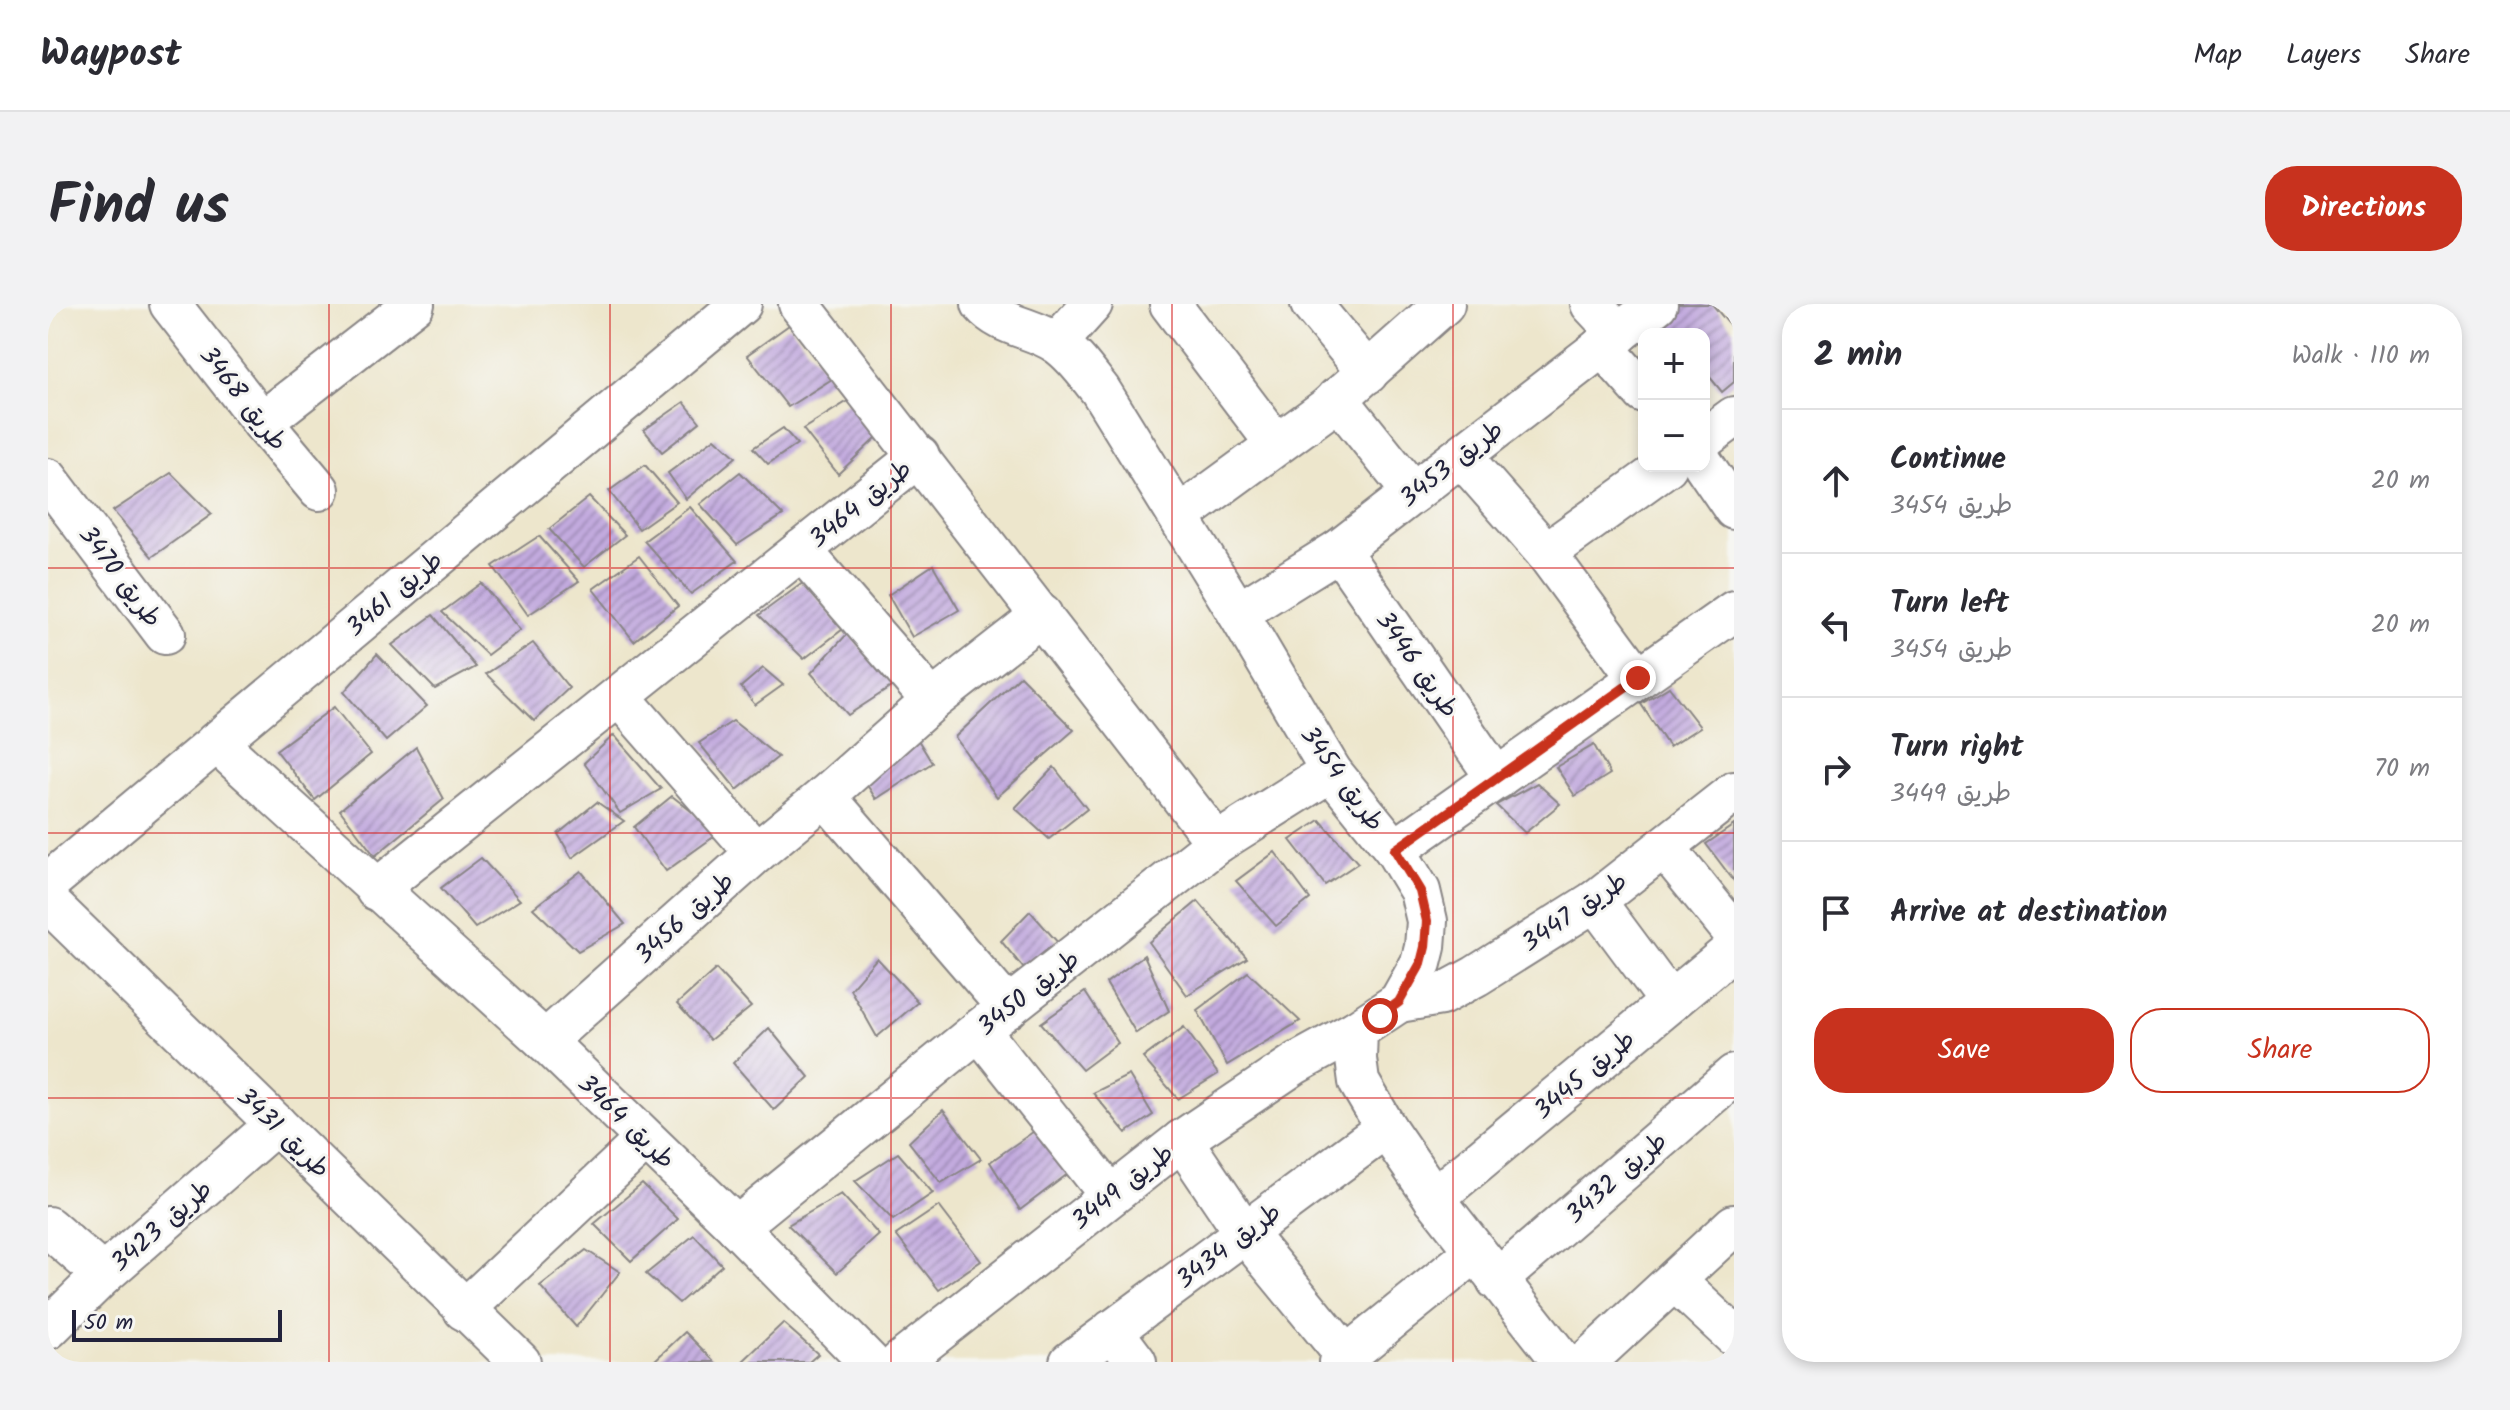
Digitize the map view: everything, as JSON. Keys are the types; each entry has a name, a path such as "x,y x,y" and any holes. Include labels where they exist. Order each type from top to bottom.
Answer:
{"street":[{"name":"طريق 3468","path":"170,304 319,490"},
{"path":"262,422 414,304"},
{"name":"طريق 3461","path":"48,883 741,304"},
{"path":"799,304 1217,843"},
{"name":"طريق 3454","path":"982,304 990,314 1057,343 1078,362 1100,390 1331,771 1395,850 1420,891 1427,921 1421,963 1399,1002 1357,1030"},
{"path":"1057,343 1092,304"},
{"path":"1170,304 1276,444"},
{"path":"1311,304 1413,493"},
{"path":"1179,516 1353,385 1444,304"},
{"path":"1591,304 1638,384"},
{"name":"طريق 3453","path":"1238,613 1339,550 1657,304"},
{"path":"1710,435 1734,417"},
{"name":"طريق 3464","path":"376,890 919,456"},
{"path":"1461,456 1546,553 1638,678"},
{"path":"1546,553 1659,472"},
{"path":"1709,472 1734,509"},
{"name":"طريق 3470","path":"48,479 165,634"},
{"name":"طريق 3464","path":"801,550 932,701"},
{"name":"طريق 3446","path":"1339,550 1497,779"},
{"path":"1395,850 1734,611"},
{"name":"طريق 3456","path":"545,1041 932,701 1042,615"},
{"path":"619,696 756,853"},
{"name":"طريق 3464","path":"216,742 545,1041 737,1227 869,1362"},
{"name":"طريق 3450","path":"737,1227 1217,843 1331,771"},
{"name":"طريق 3447","path":"1399,1002 1441,995 1595,901 1734,792"},
{"path":"825,796 994,1019 1110,1195"},
{"path":"1664,847 1734,933"},
{"path":"1595,901 1670,1002"},
{"name":"طريق 3431","path":"48,902 520,1362"},
{"name":"طريق 3445","path":"1434,1198 1734,949"},
{"path":"1357,1030 1359,1082 1386,1128 1434,1198 1563,1362"},
{"name":"طريق 3449","path":"900,1362 1182,1140 1295,1064 1357,1030"},
{"name":"طريق 3432","path":"1345,1360 1486,1266 1734,1075"},
{"name":"طريق 3423","path":"48,1329 103,1275 276,1124"},
{"name":"طريق 3434","path":"1070,1362 1386,1128"},
{"path":"464,1310 645,1140"},
{"path":"1182,1140 1244,1232 1345,1360"},
{"path":"1586,1362 1734,1225"},
{"path":"48,1227 103,1275"},
{"path":"1675,1281 1734,1336"},
{"path":"1112,1330 1136,1362"}],"building":[{"path":"1668,304 1712,304 1734,330 1734,382 1722,392 1710,377 1710,328 1659,328 1651,318"},
{"path":"789,325 832,379 788,407 747,355"},
{"path":"853,398 877,437 838,474 803,429"},
{"path":"684,402 700,422 662,452 644,430"},
{"path":"783,428 797,444 768,464 753,448"},
{"path":"715,438 736,457 686,499 668,473"},
{"path":"645,465 677,502 639,529 609,491"},
{"path":"740,472 783,515 737,545 700,504"},
{"path":"171,473 212,514 152,557 113,511"},
{"path":"589,497 625,535 584,567 549,529"},
{"path":"690,507 737,561 691,594 644,541"},
{"path":"539,536 579,581 528,615 493,566"},
{"path":"639,556 678,606 634,641 593,589"},
{"path":"933,565 959,610 912,637 888,595"},
{"path":"804,582 843,629 804,659 759,615"},
{"path":"481,583 520,630 487,655 442,612"},
{"path":"433,615 476,667 435,689 392,645"},
{"path":"848,633 894,685 848,715 811,673"},
{"path":"533,643 569,688 534,721 486,674"},
{"path":"377,654 427,706 386,741 344,692"},
{"path":"763,668 783,685 755,705 741,687"},
{"path":"1020,676 1074,730 997,797 955,737"},
{"path":"1669,687 1700,727 1669,747 1641,704"},
{"path":"334,707 371,754 315,800 276,750"},
{"path":"733,721 778,757 737,790 699,743"},
{"path":"912,730 932,763 876,799 860,774"},
{"path":"614,735 661,789 620,813 584,763"},
{"path":"1594,745 1610,774 1575,796 1556,767"},
{"path":"416,747 444,799 375,856 340,810"},
{"path":"1054,767 1087,809 1049,839 1015,808"},
{"path":"1537,783 1560,804 1525,833 1496,805"},
{"path":"672,796 719,833 666,871 634,827"},
{"path":"597,802 624,821 572,858 558,834"},
{"path":"1320,820 1358,863 1325,885 1290,840"},
{"path":"1734,825 1734,881 1706,844"},
{"path":"1275,852 1310,899 1276,926 1236,881"},
{"path":"481,858 520,900 475,928 441,888"},
{"path":"581,871 625,924 578,951 533,908"},
{"path":"1198,901 1247,958 1187,995 1149,942"},
{"path":"1030,911 1060,945 1024,969 1001,941"},
{"path":"1144,955 1169,1011 1136,1033 1106,983"},
{"path":"877,958 918,1002 877,1037 850,989"},
{"path":"716,969 751,1007 710,1040 677,1004"},
{"path":"1248,972 1300,1021 1227,1065 1197,1010"},
{"path":"1085,992 1118,1043 1082,1070 1041,1023"},
{"path":"1184,1027 1218,1074 1178,1099 1143,1058"},
{"path":"769,1028 809,1077 774,1110 733,1063"},
{"path":"1129,1075 1153,1115 1126,1133 1093,1093"},
{"path":"943,1110 981,1159 941,1183 909,1142"},
{"path":"1040,1127 1073,1170 1020,1210 990,1162"},
{"path":"898,1153 933,1193 893,1220 855,1181"},
{"path":"642,1184 678,1219 631,1261 594,1224"},
{"path":"841,1194 879,1235 837,1273 788,1225"},
{"path":"939,1206 981,1261 939,1290 896,1235"},
{"path":"694,1235 722,1265 679,1303 646,1274"},
{"path":"586,1250 620,1272 576,1327 540,1286"},
{"path":"783,1323 818,1354 809,1362 742,1362"},
{"path":"685,1332 715,1362 653,1362"}],"route":[{"path":"1380,1016 1399,1002 1421,963 1425,947 1427,921 1420,891 1395,850 1638,678"}]}
